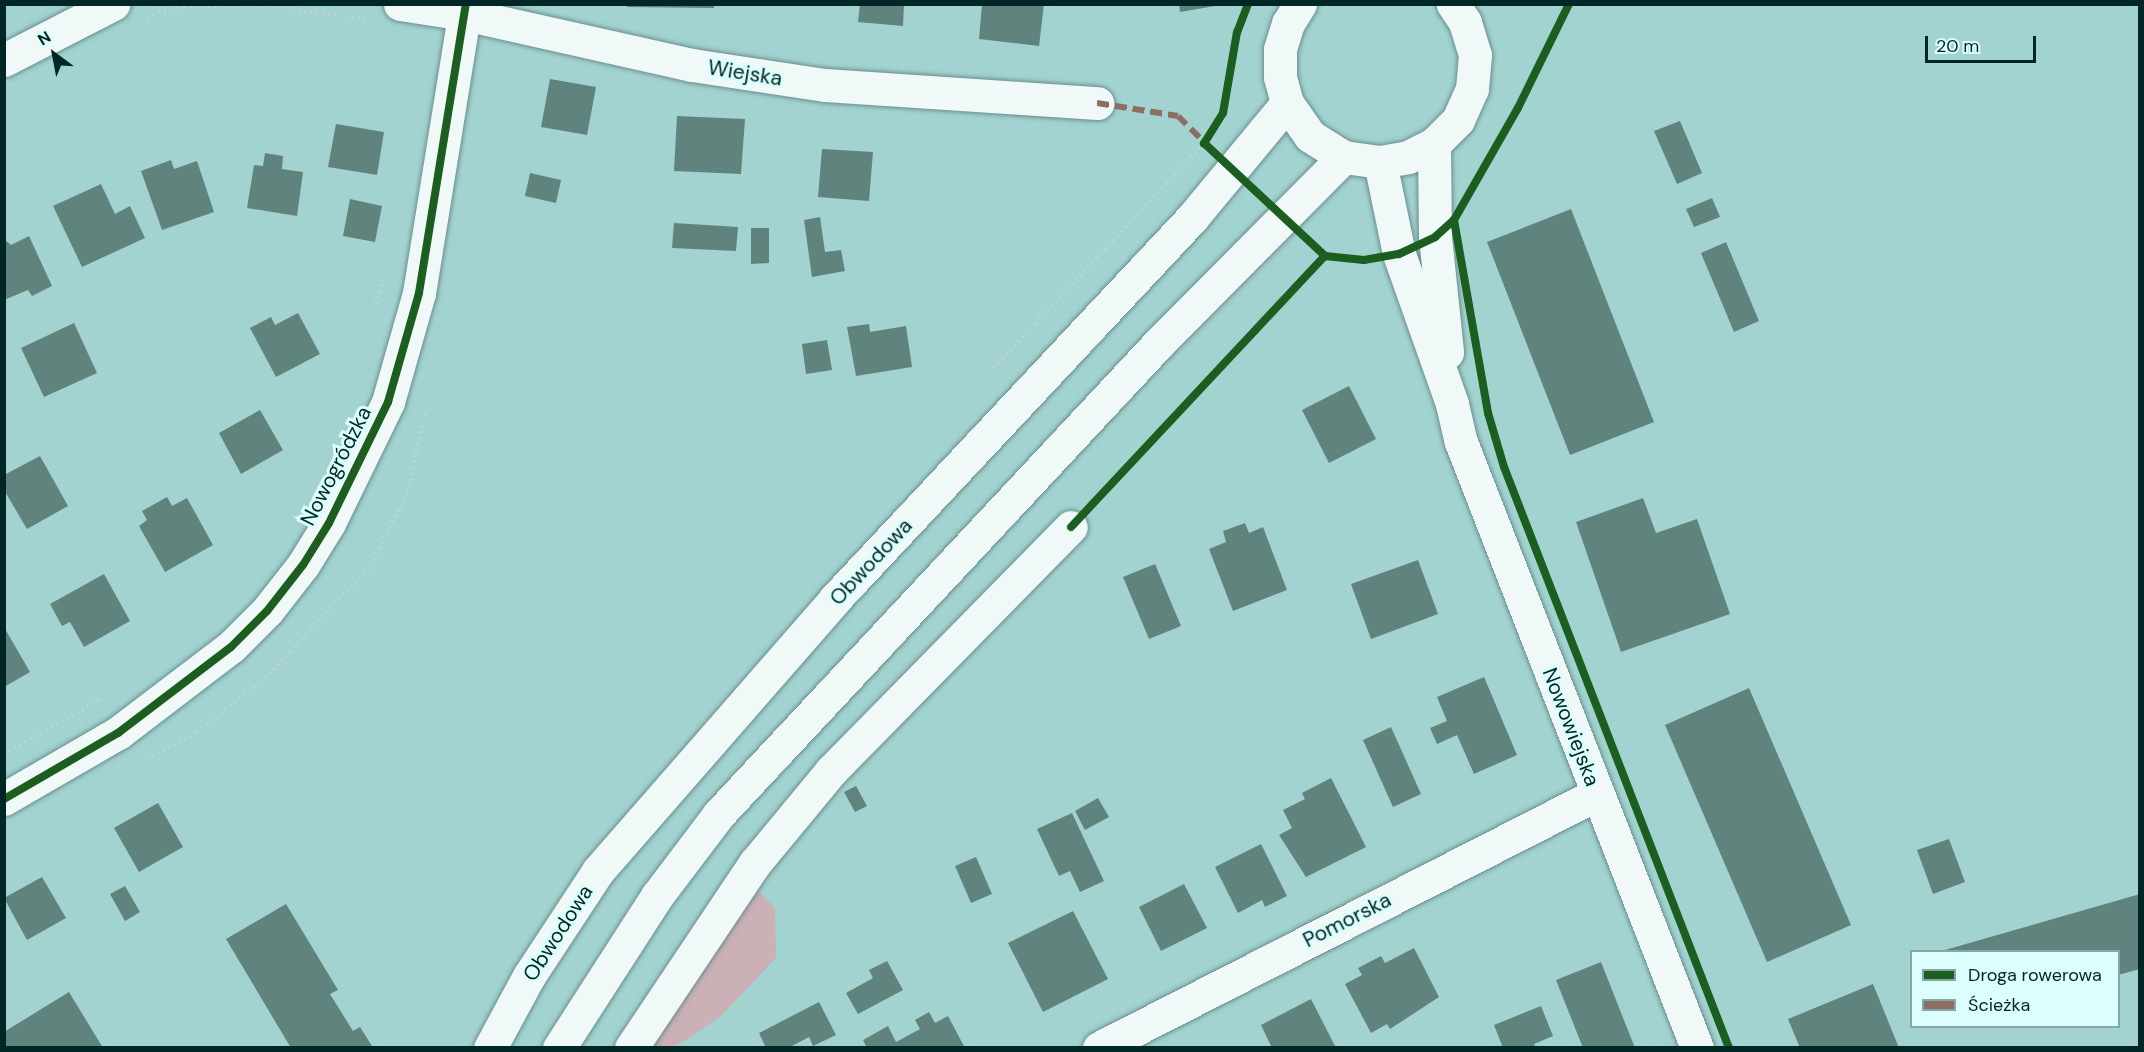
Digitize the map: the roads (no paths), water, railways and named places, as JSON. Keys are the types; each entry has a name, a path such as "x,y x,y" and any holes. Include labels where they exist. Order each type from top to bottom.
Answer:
{"street":[{"path":"1300,4 1288,23 1280,50 1280,76 1287,103 1310,136 1344,157 1380,162 1408,157 1434,144 1458,120 1472,89 1475,55 1467,10"},
{"name":"Wiejska","path":"387,13 465,9 692,65 825,85 1097,103"},
{"name":"Nowogródzka","path":"4,799 118,733 231,647 303,565 329,523 373,438 406,342 419,293 465,9"},
{"path":"4,60 126,12"},
{"name":"Obwodowa","path":"490,1047 529,976 598,871 835,599 1192,218 1287,103"},
{"name":"Nowowiejska","path":"1434,144 1435,237 1452,404"},
{"path":"559,1047 657,896 727,806 1158,344 1344,157"},
{"name":"Nowowiejska","path":"1380,162 1399,254 1452,404 1461,442 1697,1047"},
{"path":"631,1047 755,863 831,771 1071,526"},
{"name":"Pomorska","path":"1099,1047 1597,794"}]}
